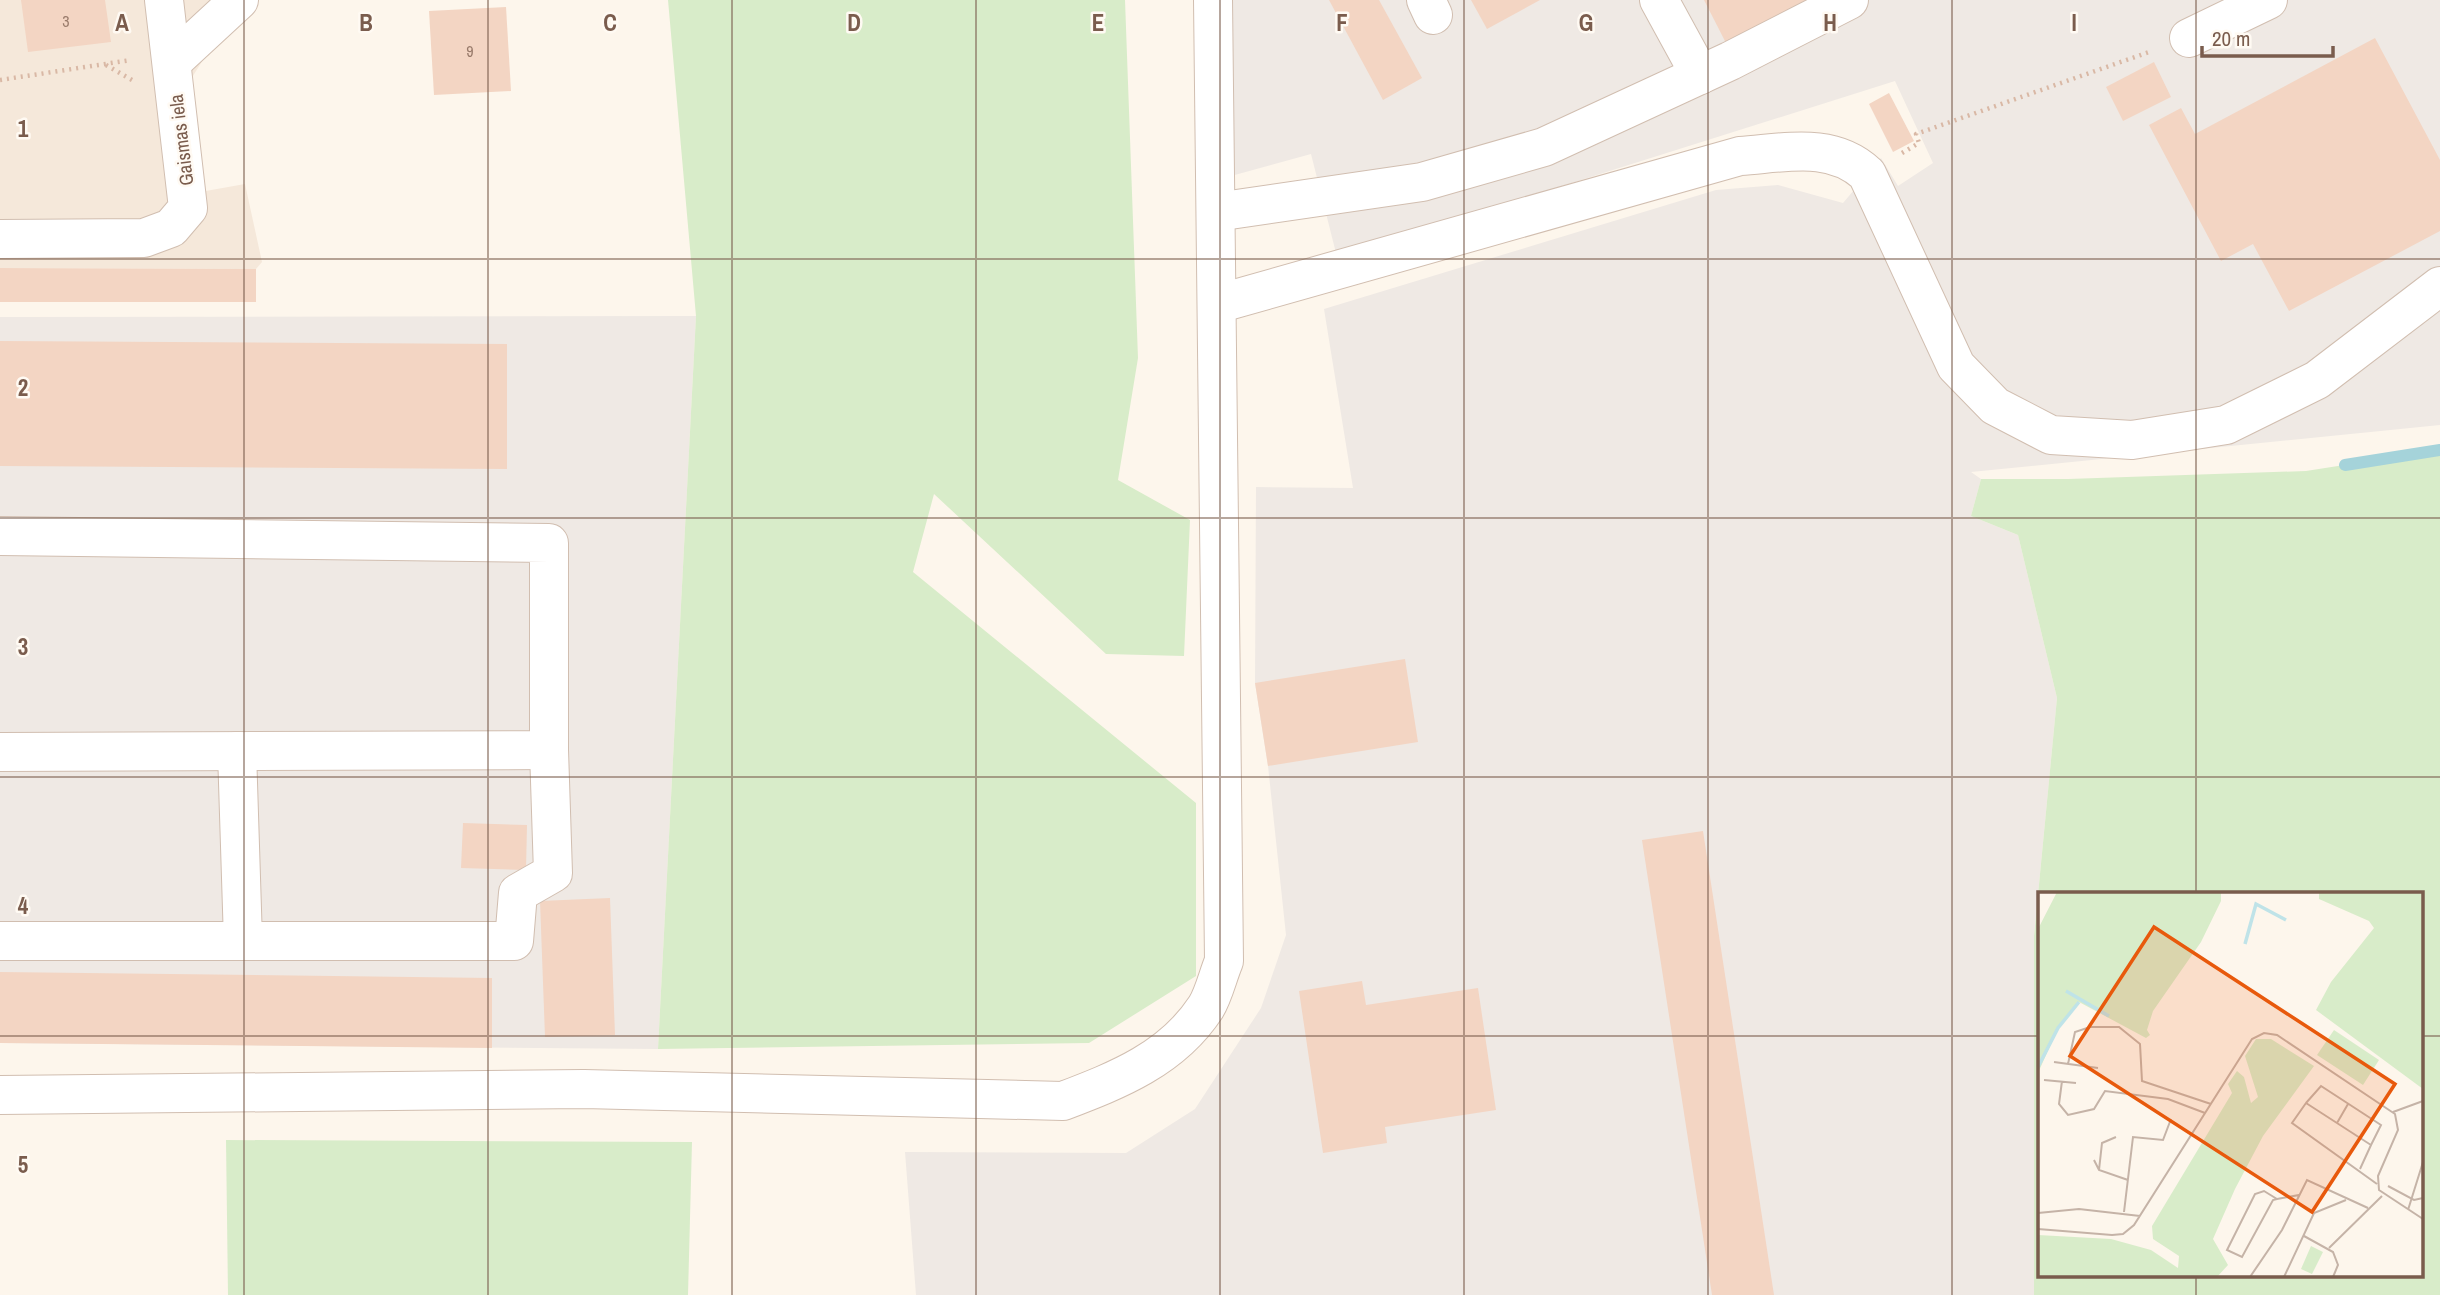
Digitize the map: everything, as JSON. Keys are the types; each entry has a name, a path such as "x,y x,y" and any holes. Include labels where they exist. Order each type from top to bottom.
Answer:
{"street":[{"name":"Gaismas iela","path":"0,239 144,238 171,228 188,208 164,0"},
{"path":"171,58 239,0"},
{"path":"0,1095 584,1088 1063,1101 1126,1077 1165,1052 1206,1006 1224,961 1213,0"},
{"path":"1658,0 1700,75"},
{"path":"1216,212 1422,182 1544,147 1700,75 1849,0"},
{"path":"2189,38 2268,0"},
{"path":"1217,304 1740,156 1815,151 1852,160 1867,174 1956,366 1995,406 2051,435 2132,440 2226,425 2306,386 2440,286"},
{"path":"0,536 550,543 549,750 553,873 518,892 514,941 0,941"},
{"path":"0,752 549,750"},
{"path":"237,751 243,941"}],"path":[{"path":"1919,133 2189,38"},
{"path":"0,80 171,58"}],"shaded area":[{"path":"0,0 257,0 218,36 191,79 200,192 245,184 262,262 256,269 0,268"},
{"path":"1233,0 2440,0 2440,425 1971,472 1981,479 1971,516 2018,535 2057,698 2034,936 2034,1295 916,1295 905,1152 1126,1153 1195,1109 1261,1008 1286,935 1268,766 1255,683 1256,487 1353,488 1324,309 1716,190 1778,185 1843,203 1881,158 1898,186 1933,163 1895,81 1337,257 1311,154 1231,176 1227,21"},
{"path":"696,316 658,1049 0,1043 0,317"}],"green space":[{"path":"668,0 1125,0 1138,358 1118,480 1190,520 1184,656 1106,654 934,494 913,572 1196,803 1196,976 1089,1043 658,1049 696,316"},
{"path":"2440,450 2440,1295 2034,1295 2034,936 2038,895 2038,1278 2422,1278 2422,892 2038,892 2057,698 2018,535 1971,516 1981,479 2068,479 2306,471"},
{"path":"226,1140 692,1142 688,1295 228,1295"}],"building":[{"path":"21,0 105,0 111,42 28,52"},
{"path":"1329,0 1379,0 1422,78 1383,100"},
{"path":"1471,0 1540,0 1487,29"},
{"path":"1704,0 1813,0 1727,45"},
{"path":"506,7 511,91 434,95 429,11"},
{"path":"2375,38 2440,160 2440,231 2289,311 2253,244 2221,261 2149,125 2181,108 2195,134"},
{"path":"2154,62 2171,97 2123,121 2106,87"},
{"path":"1889,93 1914,141 1893,152 1869,104"},
{"path":"0,268 256,269 256,302 0,302"},
{"path":"0,341 507,344 507,469 0,466"},
{"path":"1405,659 1418,742 1268,766 1255,683"},
{"path":"463,823 527,825 526,870 461,868"},
{"path":"1703,831 1774,1295 1712,1295 1642,840"},
{"path":"610,898 615,1035 545,1037 540,901"},
{"path":"0,972 492,978 492,1048 0,1043"},
{"path":"1362,981 1366,1005 1478,988 1496,1110 1385,1127 1387,1143 1323,1153 1299,991"}],"waterway":[{"path":"2345,465 2440,450"}]}
